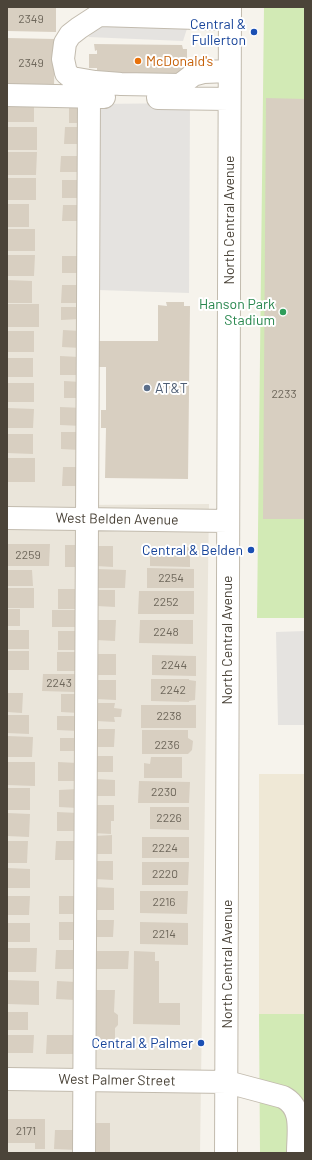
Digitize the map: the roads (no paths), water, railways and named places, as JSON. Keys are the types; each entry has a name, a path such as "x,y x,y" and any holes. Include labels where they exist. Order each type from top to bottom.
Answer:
{"street":[{"path":"229,71 204,72 193,76 180,85 95,82 72,78 66,74 63,58 65,43 70,35 99,11 230,13"},
{"name":"North Central Avenue","path":"226,1153 230,13"},
{"path":"7,95 229,99"},
{"path":"84,1153 89,96"},
{"name":"West Belden Avenue","path":"7,518 228,521"},
{"name":"West Palmer Street","path":"7,1079 227,1082 290,1100 296,1108 298,1117 298,1153"}],"place":[{"name":"Central & Fullerton","path":"254,32"},
{"name":"McDonald's","path":"138,61"},
{"name":"Hanson Park Stadium","path":"283,312"},
{"name":"AT&T","path":"147,388"},
{"name":"Central & Belden","path":"251,550"},
{"name":"Central & Palmer","path":"201,1043"}]}
